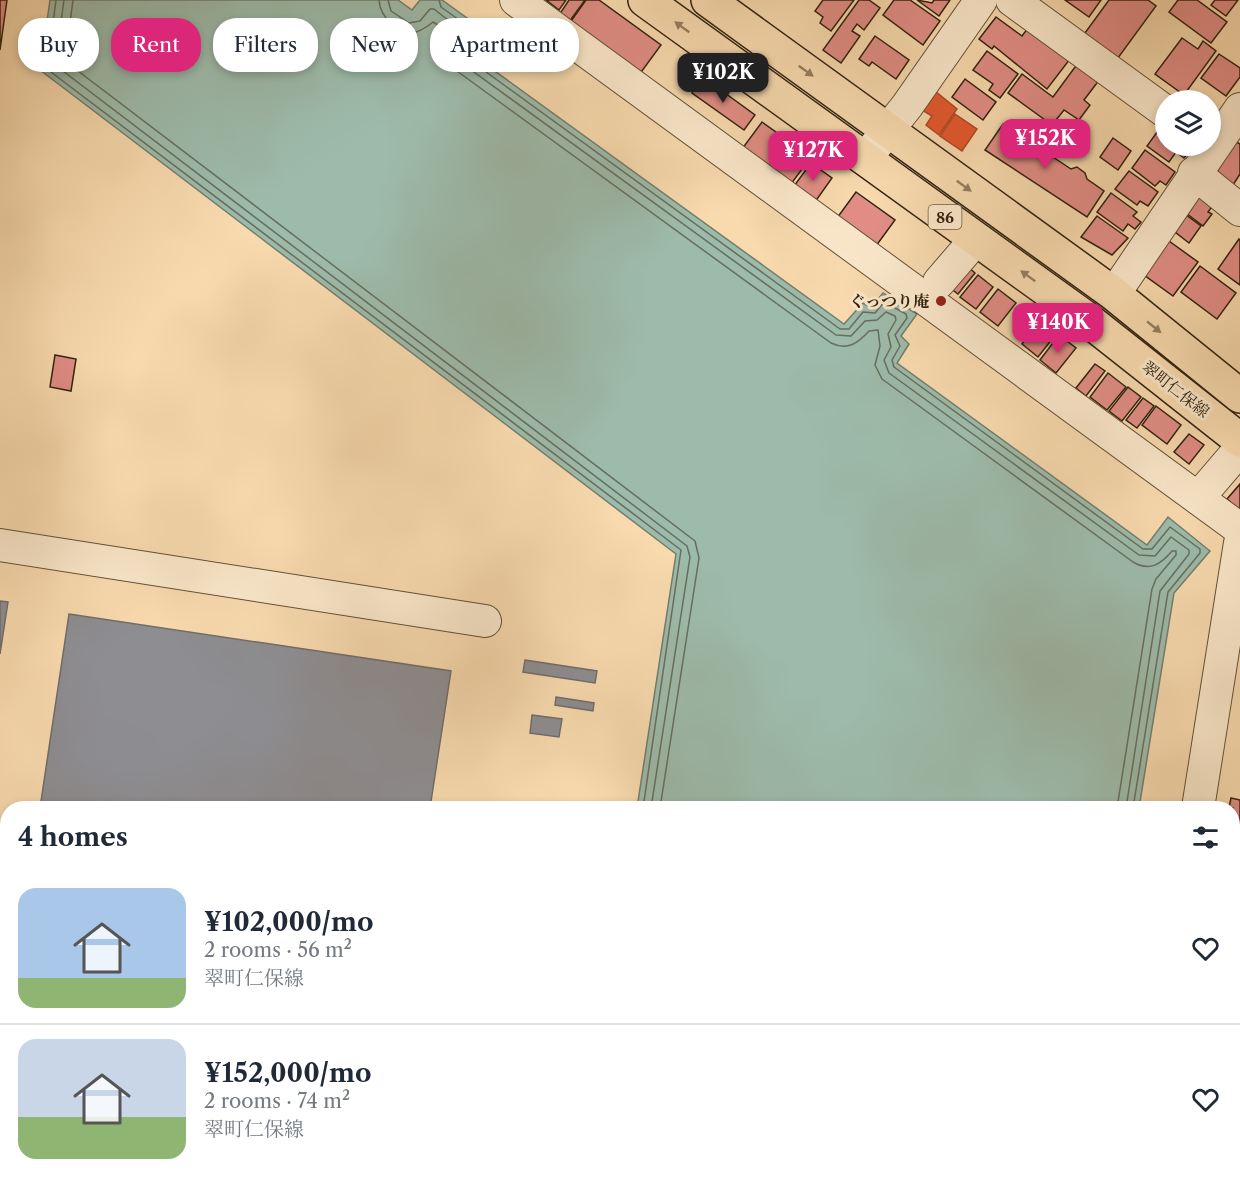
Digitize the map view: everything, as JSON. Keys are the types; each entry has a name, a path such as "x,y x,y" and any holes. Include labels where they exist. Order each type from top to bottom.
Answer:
{"main road":[{"name":"翠町仁保線","path":"645,0 1083,316 1240,440"},
{"name":"翠町仁保線","path":"708,0 1114,294 1240,396"}],"street":[{"path":"516,0 1240,529"},
{"path":"865,159 981,0"},
{"path":"1012,0 1155,104"},
{"path":"1221,134 1240,110"},
{"path":"1114,294 1206,156"},
{"path":"1194,174 1240,210"},
{"path":"939,282 976,239"},
{"path":"1198,498 1240,448"},
{"path":"1199,801 1240,543"},
{"path":"0,545 485,621"}],"water":[{"path":"50,0 398,0 412,10 420,0 442,0 467,18 430,18 430,72 496,72 844,324 863,303 871,308 883,293 917,314 901,336 909,344 897,363 1147,545 1168,517 1210,551 1174,593 1140,801 638,801 676,554 43,72 99,72 99,18 47,18"}],"building: Shops":[{"path":"935,91 957,109 939,135 926,125 932,116 922,110"},
{"path":"955,114 977,129 962,151 940,136"}],"building: Industry":[{"path":"0,601 8,602 0,654"},
{"path":"69,614 451,671 431,801 41,801"},
{"path":"525,660 597,671 595,683 523,672"},
{"path":"556,697 594,703 593,711 555,705"},
{"path":"532,715 562,719 559,737 530,733"}],"building: Other":[{"path":"0,0 7,0 0,50"},
{"path":"546,0 566,0 559,10"},
{"path":"569,0 585,0 572,18 563,18 559,15"},
{"path":"586,0 599,0 661,45 639,75 579,31 579,18 573,18"},
{"path":"823,0 854,0 831,31 820,23 823,17 815,11"},
{"path":"859,0 869,0 880,8 864,30 857,24 852,31 860,36 841,63 823,50"},
{"path":"894,0 910,0 940,21 923,45 883,15"},
{"path":"917,0 932,3 934,0 950,0 939,16"},
{"path":"1065,0 1101,0 1089,17"},
{"path":"1109,0 1148,0 1156,6 1115,62 1082,37"},
{"path":"1178,0 1197,0 1227,22 1211,43 1169,12"},
{"path":"1215,0 1238,0 1226,16 1211,5"},
{"path":"996,17 1022,36 1028,28 1070,59 1047,89 994,46 992,49 979,39"},
{"path":"875,36 909,60 896,79 872,62 869,66 859,59"},
{"path":"1182,38 1198,49 1203,41 1216,51 1188,90 1177,90 1155,74"},
{"path":"987,51 1018,74 1000,98 989,90 993,84 973,70"},
{"path":"1219,54 1240,68 1240,77 1226,96 1221,90 1201,78"},
{"path":"1078,63 1100,79 1084,100 1090,105 1079,120 1064,110 1052,125 1008,93 1022,74 1053,97"},
{"path":"703,77 755,115 744,130 692,93"},
{"path":"965,79 996,102 983,120 952,97"},
{"path":"762,122 811,157 791,184 742,149"},
{"path":"1003,124 1022,136 1028,135 1036,140 1034,142 1038,147 1071,169 1077,167 1085,173 1087,179 1104,191 1087,217 985,150"},
{"path":"1155,135 1155,152 1147,146"},
{"path":"1113,138 1131,151 1118,170 1100,157"},
{"path":"1235,141 1240,144 1240,174 1231,188 1214,176"},
{"path":"1145,150 1175,172 1166,185 1160,181 1155,186 1132,168"},
{"path":"1161,156 1173,156 1169,162"},
{"path":"811,163 832,178 815,202 794,186"},
{"path":"1129,171 1158,192 1148,206 1140,201 1137,205 1115,189"},
{"path":"1196,191 1214,204 1208,212 1212,214 1203,226 1186,213"},
{"path":"856,192 895,220 876,246 837,218"},
{"path":"1111,193 1137,212 1133,216 1141,222 1135,229 1128,224 1123,231 1097,212"},
{"path":"1182,212 1201,226 1189,243 1170,228"},
{"path":"1097,216 1128,238 1112,255 1081,237"},
{"path":"1240,240 1240,285 1218,269"},
{"path":"1169,241 1198,262 1173,296 1144,275"},
{"path":"966,265 975,273 958,294 949,287"},
{"path":"1200,266 1236,293 1217,319 1181,292"},
{"path":"978,275 993,287 976,309 960,297"},
{"path":"998,289 1016,303 998,326 980,312"},
{"path":"1040,321 1056,334 1038,357 1022,344"},
{"path":"1059,335 1076,348 1056,373 1040,360"},
{"path":"55,355 76,359 71,391 50,387"},
{"path":"1095,364 1105,371 1086,396 1076,388"},
{"path":"1108,373 1126,387 1107,410 1090,397"},
{"path":"1128,387 1141,397 1122,421 1109,411"},
{"path":"1143,398 1154,406 1137,428 1126,420"},
{"path":"1156,406 1181,425 1167,444 1142,425"},
{"path":"1189,434 1204,445 1189,464 1174,452"},
{"path":"1240,484 1240,511 1227,499"}],"place":[{"name":"ぐっつり庵","path":"941,301"}]}
